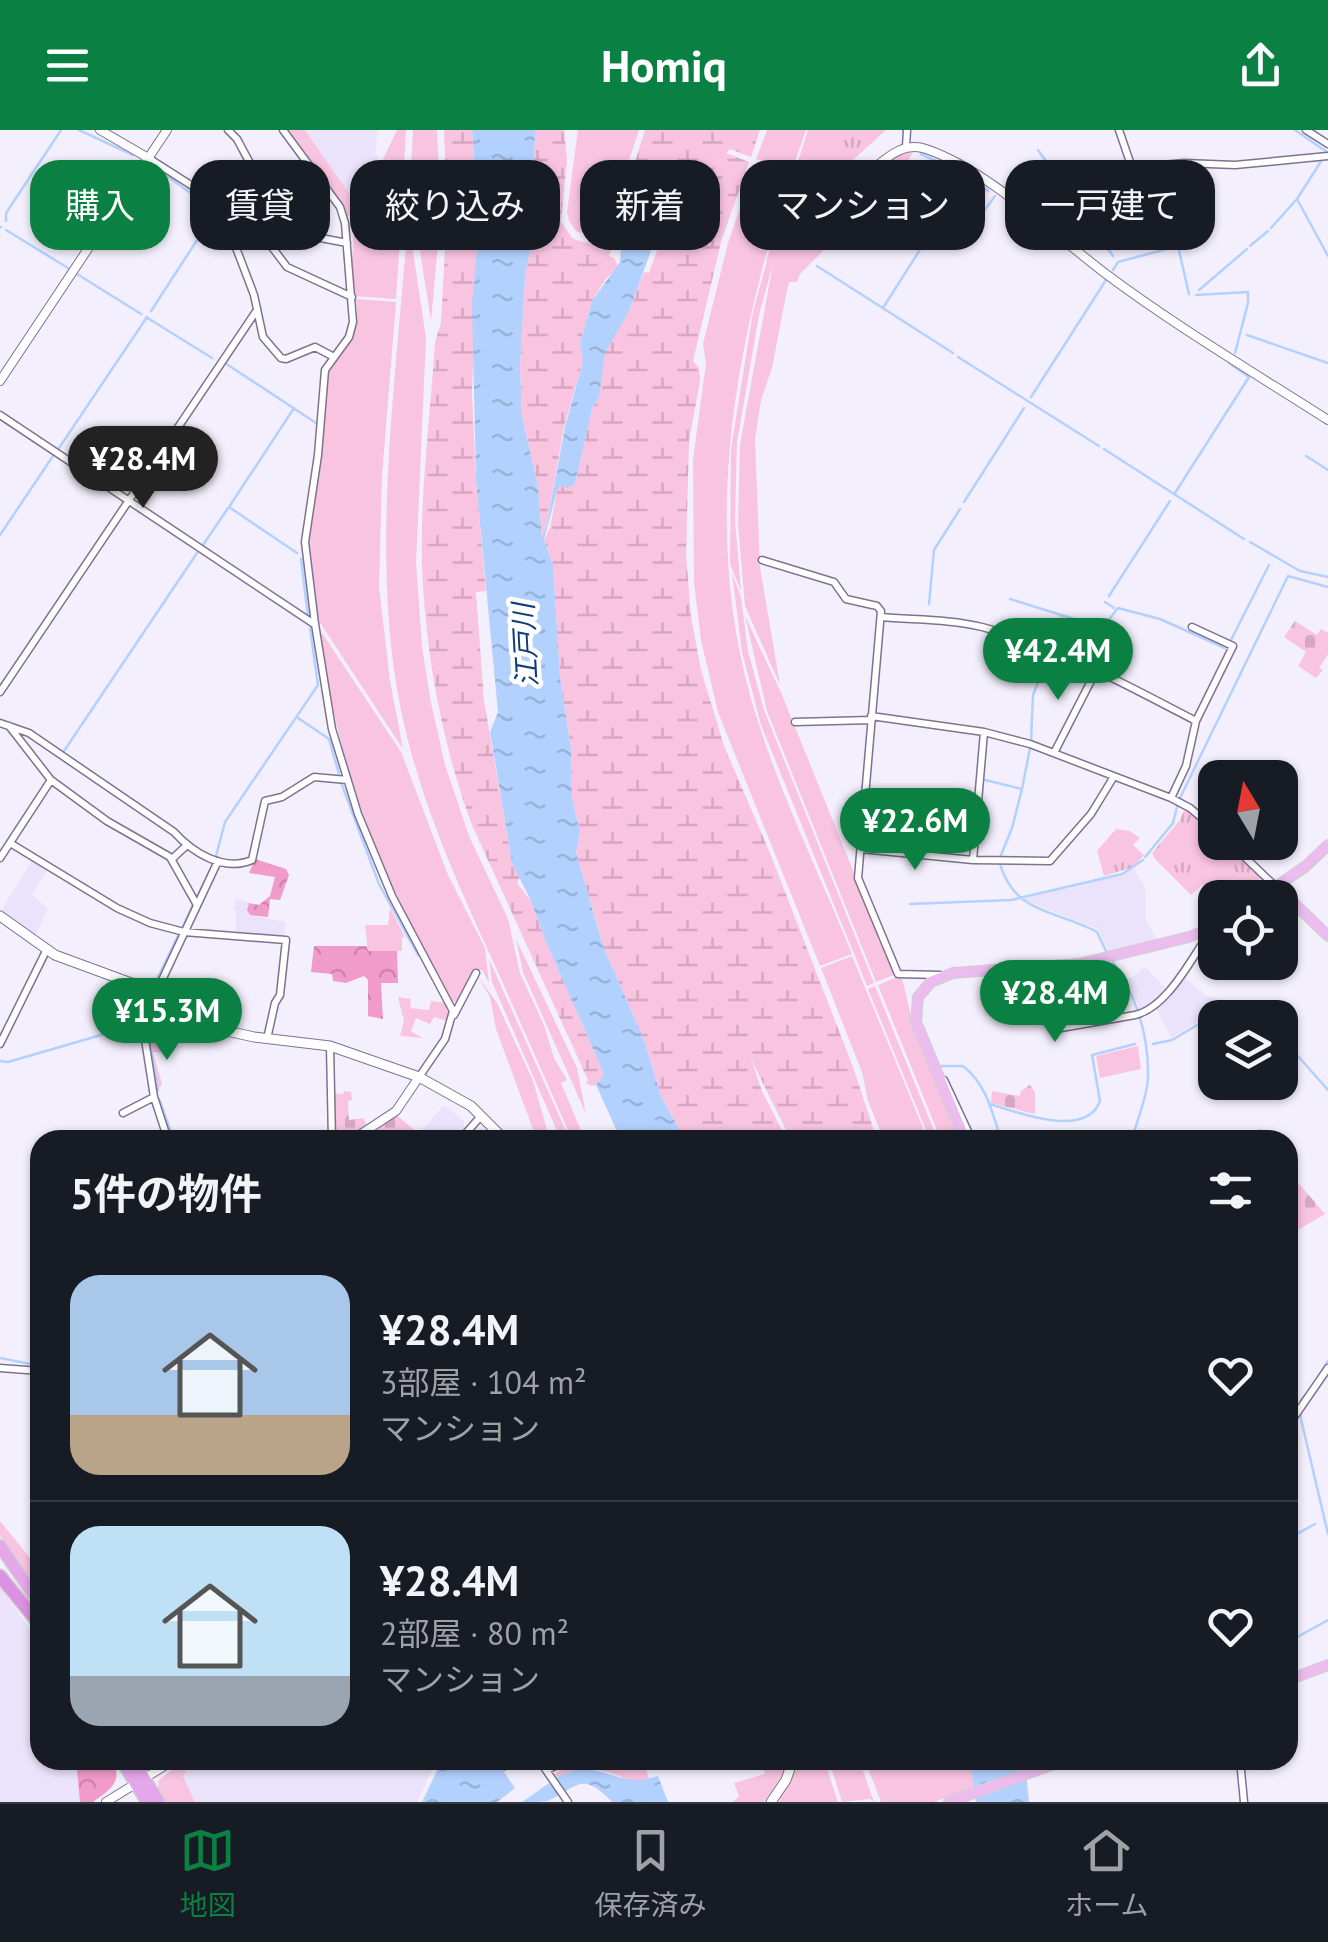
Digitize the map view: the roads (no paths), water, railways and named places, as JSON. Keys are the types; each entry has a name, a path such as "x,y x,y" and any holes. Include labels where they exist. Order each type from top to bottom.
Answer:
{"highway":[{"path":"0,1546 30,1590"},
{"path":"0,1567 30,1612"},
{"path":"0,1576 30,1614"},
{"path":"130,1770 159,1802"},
{"path":"135,1770 146,1802"}],"main road":[{"path":"1285,880 1328,845"},
{"path":"1298,907 1328,936"},
{"path":"0,916 46,951 153,991 227,1030 330,1046 419,1078 482,1115 496,1130"},
{"path":"963,1130 917,1027 915,1012 923,989 941,976 1104,959 1198,932"},
{"path":"1298,1676 1328,1665"},
{"path":"771,1802 790,1770"},
{"path":"949,1802 1037,1770"}],"street":[{"path":"100,130 190,184"},
{"path":"0,381 168,130"},
{"path":"228,130 249,160"},
{"path":"283,130 340,208 353,297 349,337 325,370 318,455 305,538 332,729 379,868 450,1000 454,1016"},
{"path":"906,148 907,130"},
{"path":"1118,130 1132,168 1184,163 1235,166 1325,156"},
{"path":"1306,130 1328,144"},
{"path":"887,160 906,148 929,150 974,172 1137,296 1328,420"},
{"path":"330,239 347,242"},
{"path":"236,250 263,338 281,358 315,347 334,357"},
{"path":"273,250 286,268 353,297"},
{"path":"0,692 257,310"},
{"path":"0,414 315,624"},
{"path":"762,560 834,582 846,598 877,606 880,617 858,878 898,974 941,976"},
{"path":"880,617 983,627 1096,671 1196,721"},
{"path":"1171,798 1186,766 1196,721 1232,646 1192,626"},
{"path":"1054,753 1096,671"},
{"path":"795,722 871,718 984,732 1054,753 1171,798 1198,815"},
{"path":"4,724 29,733 218,862 238,864 252,860 265,801 282,797 314,777 347,780"},
{"path":"4,724 51,780 107,821 172,859 197,905"},
{"path":"973,860 984,732"},
{"path":"861,850 973,860 1054,860 1091,814 1113,778"},
{"path":"0,858 51,780"},
{"path":"10,843 130,916 184,932 286,940 280,995 268,1039"},
{"path":"172,859 188,845"},
{"path":"1248,860 1270,880"},
{"path":"165,1130 154,1097 142,1020 218,862"},
{"path":"1054,966 1061,1028 1139,1014 1164,995 1198,950"},
{"path":"0,1044 46,951"},
{"path":"367,1130 396,1111 419,1078 445,1039 476,972"},
{"path":"330,1046 332,1130"},
{"path":"123,1113 154,1097"},
{"path":"469,1130 482,1115"},
{"path":"0,1368 30,1370"},
{"path":"1298,1412 1328,1368"},
{"path":"106,1802 156,1770"},
{"path":"547,1770 567,1801"},
{"path":"1241,1770 1244,1802"}],"water":[{"path":"472,130 535,130 534,160 474,160"},
{"name":"江戸川","path":"477,250 530,250 520,368 522,415 538,487 542,537 583,361 580,344 592,301 620,262 621,250 651,250 630,309 605,353 599,397 592,409 575,484 560,486 557,491 544,540 553,565 560,678 571,748 572,798 580,832 576,852 603,946 644,1040 661,1096 680,1130 616,1130 596,1085 604,1074 512,863 490,732 498,712 476,481 472,304"},
{"path":"437,1770 506,1770 504,1772 515,1788 497,1802 422,1802"},
{"path":"591,1770 636,1780 658,1776 668,1802 612,1802 585,1784 547,1801 522,1802 561,1775"},
{"path":"971,1770 1026,1770 1029,1802 976,1802"}],"waterway":[{"path":"6,221 6,213 61,130"},
{"path":"79,130 133,155"},
{"path":"1295,130 1327,152 1297,199 1328,256"},
{"path":"1038,150 1113,256"},
{"path":"921,154 970,177 988,191"},
{"path":"151,311 216,211 170,178"},
{"path":"883,308 940,218 968,233 995,196"},
{"path":"1271,228 1296,200"},
{"path":"6,230 68,268"},
{"path":"1250,246 1268,231"},
{"path":"1113,270 1118,262 1178,246 1189,294"},
{"path":"1199,290 1247,249"},
{"path":"817,266 953,353"},
{"path":"77,274 141,314"},
{"path":"1031,397 1106,280"},
{"path":"1196,295 1248,292 1235,353"},
{"path":"146,317 212,358"},
{"path":"59,448 147,317"},
{"path":"1247,335 1328,363"},
{"path":"958,357 1099,446"},
{"path":"225,363 316,423"},
{"path":"1175,493 1249,377 1229,363"},
{"path":"294,408 229,507 297,553"},
{"path":"964,502 1024,408"},
{"path":"1104,449 1244,539"},
{"path":"0,535 53,456"},
{"path":"1306,456 1328,470"},
{"path":"1109,596 1170,501"},
{"path":"203,545 228,508"},
{"path":"929,604 934,550 960,509"},
{"path":"1250,542 1300,571 1328,577"},
{"path":"64,751 197,553"},
{"path":"301,559 308,616"},
{"path":"1231,640 1269,565"},
{"path":"1180,798 1288,576 1328,587"},
{"path":"1010,599 1090,624"},
{"path":"1105,602 1114,608"},
{"path":"1093,625 1103,627 1118,608 1160,619 1225,648"},
{"path":"1051,648 1061,618"},
{"path":"216,856 225,822 318,685 310,628"},
{"path":"1031,740 1033,695 1049,654"},
{"path":"298,718 329,739 339,774"},
{"path":"1022,789 1030,748"},
{"path":"985,780 1022,789 999,860"},
{"path":"342,785 379,884 418,955"},
{"path":"1145,857 1173,823 1177,807"},
{"path":"910,904 1011,900 1122,874 1143,860"},
{"path":"198,895 213,864"},
{"path":"1000,864 1016,893 1039,909 1097,932 1106,951"},
{"path":"183,927 193,904"},
{"path":"155,983 179,934"},
{"path":"1113,962 1128,987 1146,1043 1147,1089 1135,1130"},
{"path":"146,1019 158,1090"},
{"path":"1153,1044 1172,1040 1198,1025"},
{"path":"0,1061 115,1031"},
{"path":"990,1104 1051,1120 1081,1119 1100,1101 1092,1055 1135,1044"},
{"path":"1298,1056 1328,1090"},
{"path":"941,1066 963,1066 971,1073 988,1100 998,1130"},
{"path":"159,1099 170,1130"},
{"path":"0,1358 30,1364"},
{"path":"1318,1377 1328,1361"},
{"path":"1301,1400 1308,1392"},
{"path":"1298,1413 1328,1534"},
{"path":"1298,1533 1315,1524"},
{"path":"1298,1636 1328,1620"}]}
